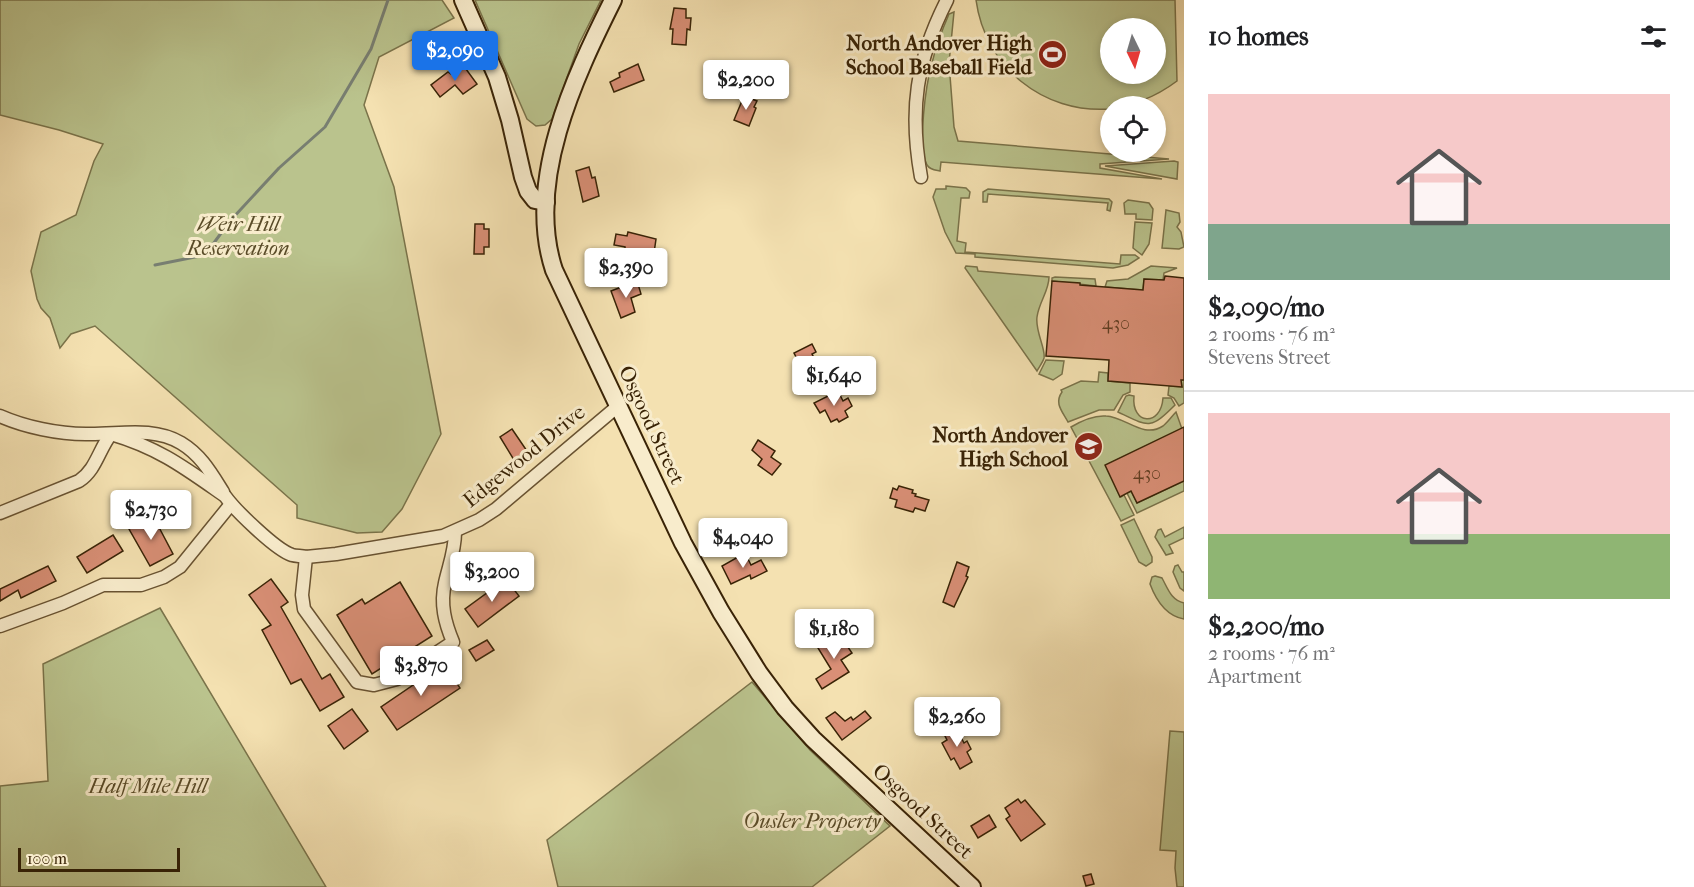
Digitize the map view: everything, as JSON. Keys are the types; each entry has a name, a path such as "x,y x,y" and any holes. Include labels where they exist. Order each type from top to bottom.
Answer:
{"street":[{"path":"463,0 497,77 528,191 535,200 546,202"},
{"name":"Osgood Street","path":"613,0 584,63 553,147 545,228 554,270 683,543 721,612 759,673 785,708 813,739 972,887"},
{"path":"921,177 915,140 916,90 923,57 947,0"},
{"name":"Edgewood Drive","path":"111,434 137,442 172,459 228,500 276,545 290,555 306,557 429,540 455,532 496,509 618,406"},
{"name":"Edgewood Drive","path":"0,416 49,429 82,434 143,432 161,434 195,453 228,500"},
{"path":"0,513 89,475 103,444 111,434"},
{"path":"0,626 63,603 103,585 141,585 164,577 180,567 228,500"},
{"path":"306,557 302,595 304,609 357,682 374,686 397,679 453,642 442,600 455,548 455,532"}],"green space":[{"name":"Weir Hill Reservation","path":"0,0 442,0 454,18 379,57 364,105 394,187 441,434 402,509 382,532 357,533 297,518 297,505 95,326 71,334 60,348 50,318 37,299 31,271 41,232 76,215 94,161 103,144 0,115"},
{"path":"475,0 601,0 579,44 552,119 545,125 536,126 527,119"},
{"name":"North Andover High School Baseball Field","path":"976,0 1175,0 1177,81 1151,96 1100,96 1100,109 1085,109 1062,104 1041,94 1021,82 991,46"},
{"path":"954,12 949,63 954,127 958,141 1100,153 1100,162 1128,162 1100,164 1100,168 1162,179 941,162 940,171 930,168 924,156 923,144 927,85 939,38 949,14"},
{"path":"1166,162 1178,162 1177,179 1105,166"},
{"path":"946,186 966,188 970,192 969,198 961,198 957,241 966,243 965,252 1120,264 1121,255 1135,255 1139,258 1128,265 1113,268 975,257 975,254 956,253 945,232 933,197 936,189 946,189"},
{"path":"988,189 1109,199 1112,202 1110,211 1107,210 1108,203 988,194 987,202 983,202 983,192"},
{"path":"1128,200 1149,203 1153,209 1152,220 1136,219 1136,214 1125,214 1124,203"},
{"path":"1166,210 1179,213 1180,222 1177,227 1181,232 1184,247 1162,248"},
{"path":"1135,222 1152,223 1149,244 1142,255 1133,248"},
{"path":"966,266 977,267 978,271 1049,277 1037,317 1044,354 1037,371 965,268"},
{"path":"1151,266 1177,268 1164,273 1163,280 1144,279 1143,290 1105,287 1107,281 1128,279"},
{"path":"1055,277 1095,279 1096,286 1052,281"},
{"path":"1046,360 1064,361 1062,374 1053,380 1039,374"},
{"path":"1099,372 1108,373 1108,381 1130,383 1130,392 1123,395 1114,410 1099,410 1068,422 1059,403 1061,390 1081,381 1098,382"},
{"path":"1181,380 1184,380 1184,403 1179,406 1174,398 1168,395 1169,386 1182,387"},
{"path":"1126,396 1134,396 1137,413 1147,419 1157,414 1163,398 1171,398 1175,405 1160,419 1149,424 1143,423 1118,412"},
{"path":"1176,412 1182,429 1106,465 1121,497 1124,495 1134,515 1121,521 1071,427 1097,416 1106,416 1141,429 1156,429 1163,426"},
{"path":"1184,481 1184,491 1137,513 1127,493 1131,491 1137,503"},
{"path":"1134,519 1152,557 1152,562 1146,566 1139,562 1121,525"},
{"path":"1184,527 1184,538 1169,545 1173,553 1166,555 1155,537 1158,530 1161,529 1165,537"},
{"path":"1178,565 1184,572 1184,591 1180,588 1173,572 1175,566"},
{"path":"1152,577 1162,578 1173,597 1184,603 1184,619 1172,615 1155,596 1150,584"},
{"name":"Half Mile Hill","path":"160,608 326,887 0,887 0,786 48,781 43,664"},
{"name":"Ousler Property","path":"752,682 810,750 890,826 812,887 558,887 547,840"},
{"path":"1170,731 1184,732 1184,887 1177,887 1176,851 1160,850"}],"building":[{"path":"674,8 686,9 686,18 691,18 690,30 687,29 686,45 672,44 673,29 670,29"},
{"path":"440,39 447,49 435,58 428,48"},
{"path":"638,64 644,80 614,92 610,82 620,77 619,73"},
{"path":"463,65 477,84 463,94 455,85 440,97 431,85 448,72 451,74"},
{"path":"744,96 757,101 749,126 734,120"},
{"path":"589,167 592,178 595,177 599,196 583,202 576,171"},
{"path":"475,224 484,224 484,229 489,229 489,247 484,247 484,254 474,254"},
{"path":"628,232 656,239 654,253 614,245 616,234 627,236"},
{"name":"North Andover High School","path":"1165,276 1184,278 1184,380 1181,380 1182,387 1108,381 1109,360 1046,356 1052,281 1143,290 1144,279 1164,280"},
{"path":"638,284 641,294 631,298 635,312 621,318 611,291"},
{"path":"812,344 816,352 812,354 818,365 804,372 794,353"},
{"path":"838,391 843,401 848,398 852,406 845,411 848,417 839,422 837,419 831,422 825,410 820,413 814,403"},
{"name":"North Andover High School","path":"1184,427 1184,481 1137,503 1131,491 1120,497 1105,465"},
{"path":"512,429 527,451 514,460 500,437"},
{"path":"758,440 775,451 771,457 781,464 772,475 758,465 762,459 752,450"},
{"path":"899,486 913,490 912,493 916,494 915,496 929,500 925,511 915,508 913,512 895,507 897,500 890,498 893,488 897,490"},
{"path":"153,516 173,554 150,566 129,529"},
{"path":"113,535 123,551 87,573 77,557"},
{"path":"745,553 751,565 761,560 767,571 751,579 750,575 731,584 722,566"},
{"path":"957,562 969,567 966,576 968,577 954,607 943,602"},
{"path":"48,566 56,581 21,598 18,590 0,601 0,589"},
{"path":"271,579 288,602 281,607 322,679 330,674 344,697 320,711 301,679 291,684 262,630 271,625 249,595"},
{"path":"506,579 519,596 478,627 465,609"},
{"path":"400,582 432,636 372,674 337,615 362,599 365,604"},
{"path":"839,634 852,653 841,660 849,672 822,689 816,679 831,669 818,648"},
{"path":"487,640 494,650 476,661 469,650"},
{"path":"444,664 460,688 397,730 381,707"},
{"path":"352,709 368,731 344,749 328,726"},
{"path":"865,711 871,718 842,740 826,718 835,712 845,721 851,717 853,720"},
{"path":"956,728 964,743 967,741 971,749 967,752 972,762 960,769 954,758 951,760 942,743 947,740 944,734"},
{"path":"1018,799 1021,803 1025,800 1045,824 1021,841 1006,819 1010,816 1005,808"},
{"path":"989,815 996,827 978,838 971,826"},
{"path":"1091,874 1094,884 1086,886 1083,876"}],"waterway":[{"path":"155,265 205,255 230,221 279,168 325,127 371,49 388,0"}],"place":[{"name":"North Andover High School Baseball Field","path":"1053,55"},
{"name":"North Andover High School","path":"1089,447"}]}
